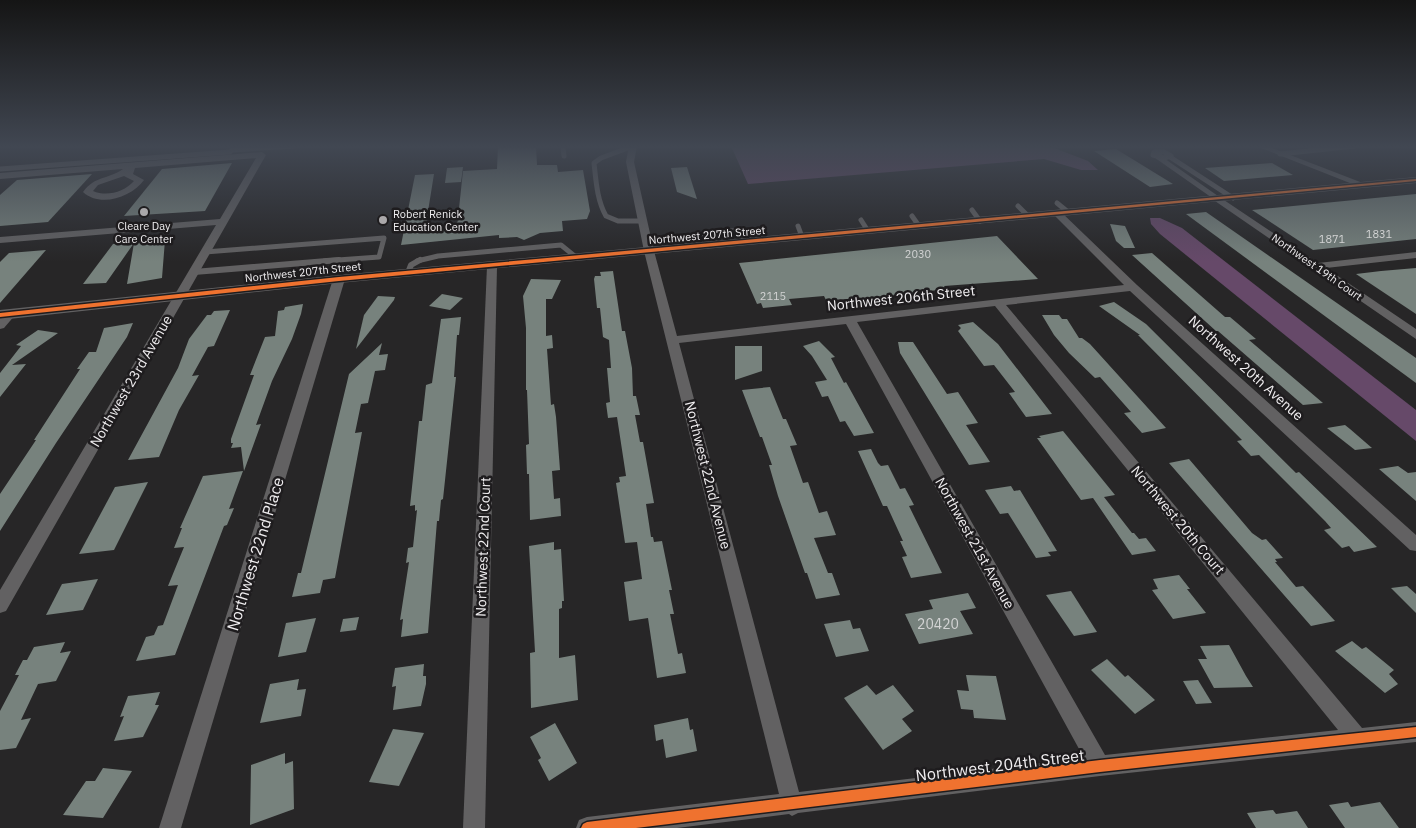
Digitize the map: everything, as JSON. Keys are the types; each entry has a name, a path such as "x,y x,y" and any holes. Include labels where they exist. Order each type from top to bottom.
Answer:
{"street":[{"path":"95,185 88,192 93,196 107,196 126,191 137,185"},
{"name":"Northwest 23rd Avenue","path":"0,606 244,185"},
{"name":"Northwest 22nd Avenue","path":"635,185 649,251 792,805"},
{"name":"Northwest 207th Street","path":"5,314 340,279 708,246 745,242 800,232 916,221 980,220 1028,216 1061,209 1233,198 1367,185"},
{"name":"Northwest 19th Court","path":"1218,199 1416,335"},
{"name":"Northwest 20th Avenue","path":"1061,209 1133,287 1416,545"},
{"path":"0,240 222,222"},
{"path":"1316,266 1416,255"},
{"name":"Northwest 22nd Court","path":"474,828 492,266"},
{"name":"Northwest 22nd Place","path":"170,828 340,279"},
{"name":"Northwest 206th Street","path":"673,340 1133,287"},
{"name":"Northwest 20th Court","path":"998,302 1357,738"},
{"path":"0,325 5,314"},
{"name":"Northwest 21st Avenue","path":"849,319 1100,766"},
{"name":"Northwest 204th Street","path":"587,828 792,805 1100,766 1416,732"}],"lane":[{"path":"598,185 603,213 609,219 642,221"},
{"path":"1197,185 1218,199"},
{"path":"1212,185 1233,198"},
{"path":"1018,206 1028,216"},
{"path":"972,210 980,220"},
{"path":"194,272 379,257 384,238 205,252"},
{"path":"408,273 411,265 422,259 448,255 561,245 577,258"}],"shaded area":[{"path":"1150,218 1160,218 1182,228 1416,410 1416,441 1160,234 1151,224"}],"building":[{"path":"12,185 82,185 48,222 0,226 0,195"},
{"path":"149,185 220,185 205,211 124,216"},
{"path":"413,185 432,185 425,230 457,227 462,185 585,185 590,211 587,219 562,221 563,231 540,233 524,240 517,237 499,238 499,235 401,245"},
{"path":"675,185 693,185 697,199 677,192"},
{"path":"1146,185 1168,185 1150,187"},
{"path":"1416,194 1416,239 1313,250 1252,210"},
{"path":"1206,212 1416,358 1416,383 1186,214"},
{"path":"1110,224 1125,226 1135,248 1124,248 1116,241"},
{"path":"997,236 1038,279 944,286 946,289 872,298 826,300 824,296 789,299 792,305 763,308 761,303 757,304 739,263"},
{"path":"151,239 165,240 162,278 127,284 134,243 106,283 83,284 113,244"},
{"path":"46,250 0,303 0,262 9,253"},
{"path":"1152,253 1225,317 1230,317 1256,339 1249,340 1323,403 1303,405 1216,331 1132,255"},
{"path":"1416,268 1416,314 1356,274 1381,271"},
{"path":"613,271 622,331 625,331 632,368 633,396 636,396 640,415 635,415 640,442 643,442 654,503 646,504 651,537 653,537 654,542 662,541 672,590 669,590 674,614 670,614 678,654 682,653 686,673 657,678 648,618 629,621 624,582 642,579 637,542 625,543 616,483 620,482 619,477 626,476 617,417 608,418 606,403 610,402 607,368 611,368 609,340 603,337 594,279 595,276 601,276 600,272"},
{"path":"531,279 561,280 552,299 546,299 546,336 552,335 553,348 547,349 551,405 554,404 556,417 560,470 552,471 554,499 560,498 561,516 530,520 526,445 529,444 526,390 526,328 523,296"},
{"path":"442,294 463,298 450,310 429,306"},
{"path":"378,296 395,297 356,349 364,315"},
{"path":"1114,302 1146,324 1296,473 1299,472 1377,547 1354,552 1349,546 1342,548 1324,530 1331,528 1325,521 1259,455 1251,456 1237,441 1242,440 1138,335 1140,335 1099,306"},
{"path":"303,304 292,339 272,381 256,425 261,424 244,471 241,447 231,448 233,443 231,443 231,439 254,375 250,375 265,337 275,336 278,311 284,310 285,307"},
{"path":"230,310 214,346 208,347 192,376 199,375 179,410 159,457 128,460 178,368 189,339 207,315 211,315 214,311"},
{"path":"1042,315 1059,315 1062,319 1067,319 1079,338 1090,344 1166,428 1142,433 1124,413 1131,412 1100,377 1095,378 1069,353 1054,335"},
{"path":"461,317 459,335 457,335 454,377 456,377 443,499 441,500 439,521 437,521 428,633 401,637 403,619 400,620 409,562 406,563 408,548 413,547 417,510 415,511 415,505 410,506 419,421 422,421 426,385 432,383 441,319"},
{"path":"973,322 998,344 1052,414 1026,417 1009,393 1015,392 994,365 984,366 958,331 961,328 958,325"},
{"path":"133,323 127,337 0,531 0,494 80,369 77,369 89,352 96,352 104,328"},
{"path":"38,330 58,333 12,365 26,364 0,397 0,373 21,346 16,345"},
{"path":"819,341 835,357 831,358 874,433 854,436 845,421 840,422 828,396 822,397 815,382 827,380 812,356 803,346"},
{"path":"898,342 913,342 947,394 958,392 978,423 966,425 990,462 969,465 900,353"},
{"path":"382,343 379,355 388,354 385,370 375,371 368,403 361,404 355,433 362,432 335,578 323,580 320,593 292,597 298,573 301,573 349,374"},
{"path":"735,346 762,346 762,371 735,380"},
{"path":"770,387 783,419 786,419 797,445 790,446 803,483 808,482 819,513 827,511 836,535 814,538 828,573 832,573 840,595 816,599 778,496 769,465 772,465 742,390"},
{"path":"1345,425 1372,448 1355,450 1327,428"},
{"path":"1063,431 1115,495 1104,497 1132,533 1139,539 1146,538 1156,551 1132,555 1093,498 1081,500 1037,438"},
{"path":"871,449 881,466 888,465 900,489 905,488 914,505 909,506 942,573 911,578 902,557 907,556 900,541 903,541 887,506 883,506 858,451"},
{"path":"1189,459 1252,533 1262,540 1266,539 1283,558 1275,559 1277,562 1275,562 1296,587 1303,586 1335,621 1311,626 1169,463"},
{"path":"1398,466 1408,473 1416,472 1416,501 1379,469"},
{"path":"243,471 229,509 234,508 227,525 224,526 175,655 136,661 146,637 154,635 158,626 163,625 178,585 168,586 184,547 174,548 182,528 180,528 203,476"},
{"path":"148,482 114,550 79,554 115,487"},
{"path":"1011,486 1014,491 1020,490 1057,551 1048,552 1051,556 1036,558 1008,513 1000,514 985,490"},
{"path":"554,542 554,550 561,549 564,601 562,601 562,608 559,609 559,658 575,655 578,700 531,708 530,653 535,652 529,546"},
{"path":"1179,575 1190,589 1187,589 1206,613 1173,619 1152,590 1158,589 1153,579"},
{"path":"98,579 83,610 46,615 62,584"},
{"path":"1407,586 1416,594 1416,613 1391,588"},
{"path":"1071,591 1097,632 1074,636 1046,595"},
{"path":"968,593 976,608 960,611 973,634 919,644 905,614 933,609 929,600"},
{"path":"359,617 356,630 340,632 343,619"},
{"path":"316,618 306,652 278,657 286,623"},
{"path":"850,620 853,629 860,628 869,651 836,657 824,624"},
{"path":"1352,641 1362,649 1366,647 1394,670 1389,674 1398,684 1385,693 1335,651"},
{"path":"65,642 60,653 71,651 56,681 38,684 21,720 31,718 16,748 0,750 0,711 19,675 15,675 23,660 27,660 34,647"},
{"path":"1229,645 1253,687 1214,688 1198,659 1207,659 1200,646"},
{"path":"1107,659 1125,677 1128,675 1155,700 1135,714 1091,670"},
{"path":"424,664 423,676 426,676 426,684 421,706 393,710 396,686 392,687 395,668"},
{"path":"966,675 996,676 1006,720 974,718 973,710 961,709 957,690 969,691"},
{"path":"299,679 297,690 306,689 301,716 260,723 270,684"},
{"path":"1198,680 1212,703 1196,704 1183,681"},
{"path":"867,685 876,695 893,685 914,711 902,719 912,731 883,750 844,698"},
{"path":"160,692 155,705 159,705 143,737 114,741 124,716 120,717 128,696"},
{"path":"688,718 690,730 693,729 697,751 666,758 663,739 656,741 654,725"},
{"path":"555,723 577,763 549,781 538,760 541,758 530,737"},
{"path":"393,729 424,733 399,786 369,782"},
{"path":"285,753 285,764 293,761 294,809 250,825 251,765"},
{"path":"103,768 132,771 103,818 63,815 86,781 95,781"},
{"path":"1348,802 1351,807 1380,802 1399,828 1345,828 1329,805"},
{"path":"1273,810 1276,814 1297,811 1308,828 1256,828 1247,813"}],"cycle path":[{"path":"0,315 339,279 1366,185"},
{"path":"587,828 1100,766 1416,732"}],"place":[{"name":"Cleare Day Care Center","path":"144,212"},
{"name":"Robert Renick Education Center","path":"383,220"}]}
